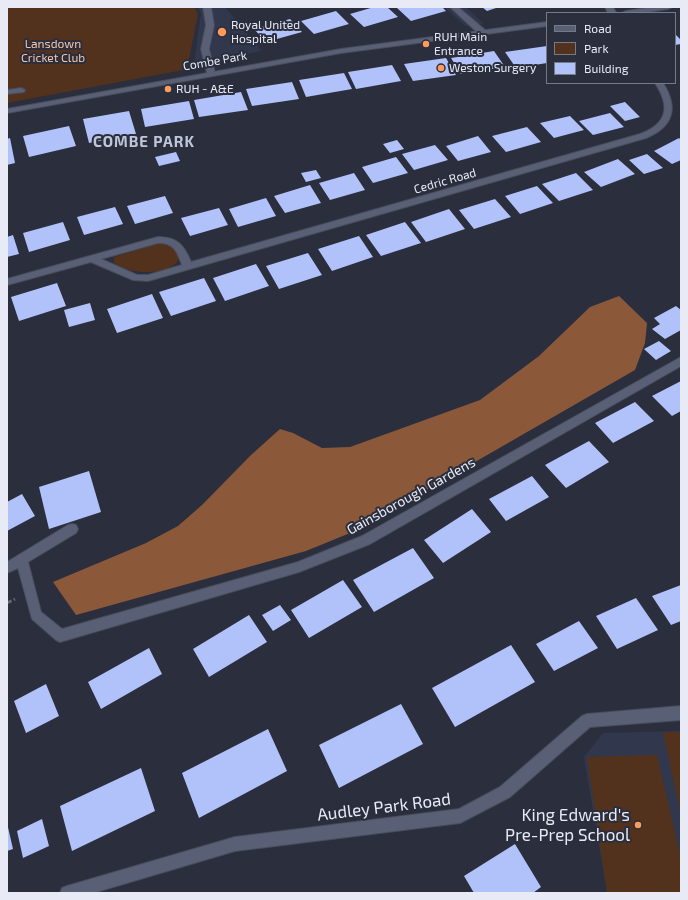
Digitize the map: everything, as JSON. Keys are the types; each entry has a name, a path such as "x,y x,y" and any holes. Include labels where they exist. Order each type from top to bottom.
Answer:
{"street":[{"path":"454,7 482,32"},
{"path":"633,12 668,7"},
{"path":"208,8 210,25 205,49 211,74"},
{"name":"Combe Park","path":"7,111 341,51 546,24"},
{"name":"Cedric Road","path":"93,259 136,278 148,278 643,136 660,128 667,117 668,104 665,91 660,84"},
{"path":"7,92 21,90"},
{"path":"7,282 158,240 168,240 179,245 188,267"},
{"name":"Gainsborough Gardens","path":"22,560 36,615 60,636 298,567 366,540 681,361"},
{"path":"7,568 72,528"},
{"name":"Audley Park Road","path":"67,893 235,844 460,816 505,792 587,721 681,713"}],"shaded area":[{"name":"Royal United Hospital","path":"197,7 225,7 262,51 194,64 201,13"},
{"path":"444,7 466,7 484,24 465,26"},
{"path":"619,296 647,323 645,343 635,370 355,531 306,551 76,615 53,582 146,543 178,526 202,505 251,455 280,429 293,433 322,448 350,447 480,400 539,356 590,307"},
{"name":"King Edward's Pre-Prep School","path":"681,731 681,893 607,893 584,757 603,733"}],"green space":[{"name":"Lansdown Cricket Club","path":"7,7 194,7 198,13 188,65 183,70 7,103"},
{"path":"160,243 173,247 180,257 168,268 160,271 139,272 121,267 114,263 114,257"},
{"path":"663,732 681,732 681,815"},
{"name":"King Edward's Pre-Prep School","path":"657,755 681,859 681,893 607,893 587,757"}],"building":[{"path":"374,7 387,7 398,17 364,27 350,14"},
{"path":"442,7 446,11 411,21 397,8"},
{"path":"482,7 499,7 487,11"},
{"path":"336,11 349,24 314,34 301,21"},
{"path":"290,19 302,32 266,42 254,29"},
{"path":"676,35 681,40 681,44 676,45"},
{"path":"546,46 546,63 516,68 505,52"},
{"path":"494,51 505,67 461,74 451,58"},
{"path":"446,58 456,75 413,81 404,64"},
{"path":"392,65 401,81 356,89 348,72"},
{"path":"344,73 352,89 306,97 299,80"},
{"path":"292,82 299,99 252,106 246,89"},
{"path":"241,92 248,110 199,117 194,100"},
{"path":"189,101 194,119 145,127 141,109"},
{"path":"625,102 640,117 625,121 610,106"},
{"path":"129,111 136,134 89,143 83,119"},
{"path":"610,113 624,127 593,135 579,121"},
{"path":"570,116 584,130 554,138 540,123"},
{"path":"69,126 76,146 29,157 23,136"},
{"path":"527,127 541,142 506,152 492,136"},
{"path":"478,136 491,152 458,161 446,146"},
{"path":"10,138 15,163 7,165 7,139"},
{"path":"679,138 681,140 681,160 672,164 654,151"},
{"path":"397,140 404,149 390,153 383,144"},
{"path":"435,145 448,160 414,170 402,154"},
{"path":"176,152 180,161 159,166 155,157"},
{"path":"647,154 663,168 644,174 629,160"},
{"path":"396,157 408,173 373,183 362,167"},
{"path":"618,159 635,174 601,187 584,172"},
{"path":"316,170 321,178 306,182 301,173"},
{"path":"354,173 365,190 330,200 319,183"},
{"path":"576,173 593,190 559,201 542,184"},
{"path":"310,185 321,203 285,213 274,196"},
{"path":"537,186 553,203 520,214 505,196"},
{"path":"165,196 173,213 135,224 127,206"},
{"path":"266,198 276,216 238,227 229,209"},
{"path":"495,199 511,217 474,229 459,210"},
{"path":"115,207 123,224 84,235 77,217"},
{"path":"219,208 228,225 190,236 181,218"},
{"path":"449,209 465,229 426,242 411,222"},
{"path":"63,222 70,240 29,252 23,233"},
{"path":"405,222 421,243 381,256 366,235"},
{"path":"13,235 19,254 7,257 7,237"},
{"path":"359,236 373,257 332,271 318,249"},
{"path":"308,253 322,275 279,289 266,266"},
{"path":"256,264 269,286 225,301 213,278"},
{"path":"204,278 216,301 171,316 159,292"},
{"path":"57,283 66,306 19,321 11,297"},
{"path":"152,294 163,318 117,333 107,309"},
{"path":"90,303 95,320 69,327 64,310"},
{"path":"676,306 681,310 681,330 665,339 652,329 660,324 654,318"},
{"path":"659,341 671,351 656,360 644,349"},
{"path":"681,381 681,411 672,416 652,396"},
{"path":"635,402 654,421 613,443 595,423"},
{"path":"589,441 609,462 566,488 545,465"},
{"path":"89,471 101,512 49,529 39,487"},
{"path":"532,476 549,497 506,521 489,499"},
{"path":"22,494 35,516 7,531 7,502"},
{"path":"472,509 491,532 443,563 424,540"},
{"path":"413,548 434,578 374,612 353,580"},
{"path":"343,580 362,607 309,638 291,610"},
{"path":"681,585 681,621 671,625 652,596"},
{"path":"636,598 658,630 617,649 596,616"},
{"path":"280,605 291,620 273,631 262,615"},
{"path":"249,615 267,642 209,677 193,649"},
{"path":"579,621 598,648 554,671 536,644"},
{"path":"511,645 535,682 455,727 432,688"},
{"path":"149,648 162,674 101,709 88,682"},
{"path":"46,684 59,716 26,733 14,701"},
{"path":"401,704 423,744 339,788 319,745"},
{"path":"268,729 287,771 199,818 182,773"},
{"path":"141,768 155,811 72,851 60,806"},
{"path":"42,819 49,846 23,858 17,831"},
{"path":"7,823 13,849 7,851"},
{"path":"515,844 541,887 533,893 474,893 464,876"}],"place":[{"name":"Royal United Hospital","path":"222,32"},
{"name":"RUH Main Entrance","path":"426,44"},
{"name":"Weston Surgery","path":"441,68"},
{"name":"RUH - A&E","path":"168,89"},
{"name":"King Edward's Pre-Prep School","path":"638,825"}],"district":[{"name":"COMBE PARK","path":"144,142"}]}
